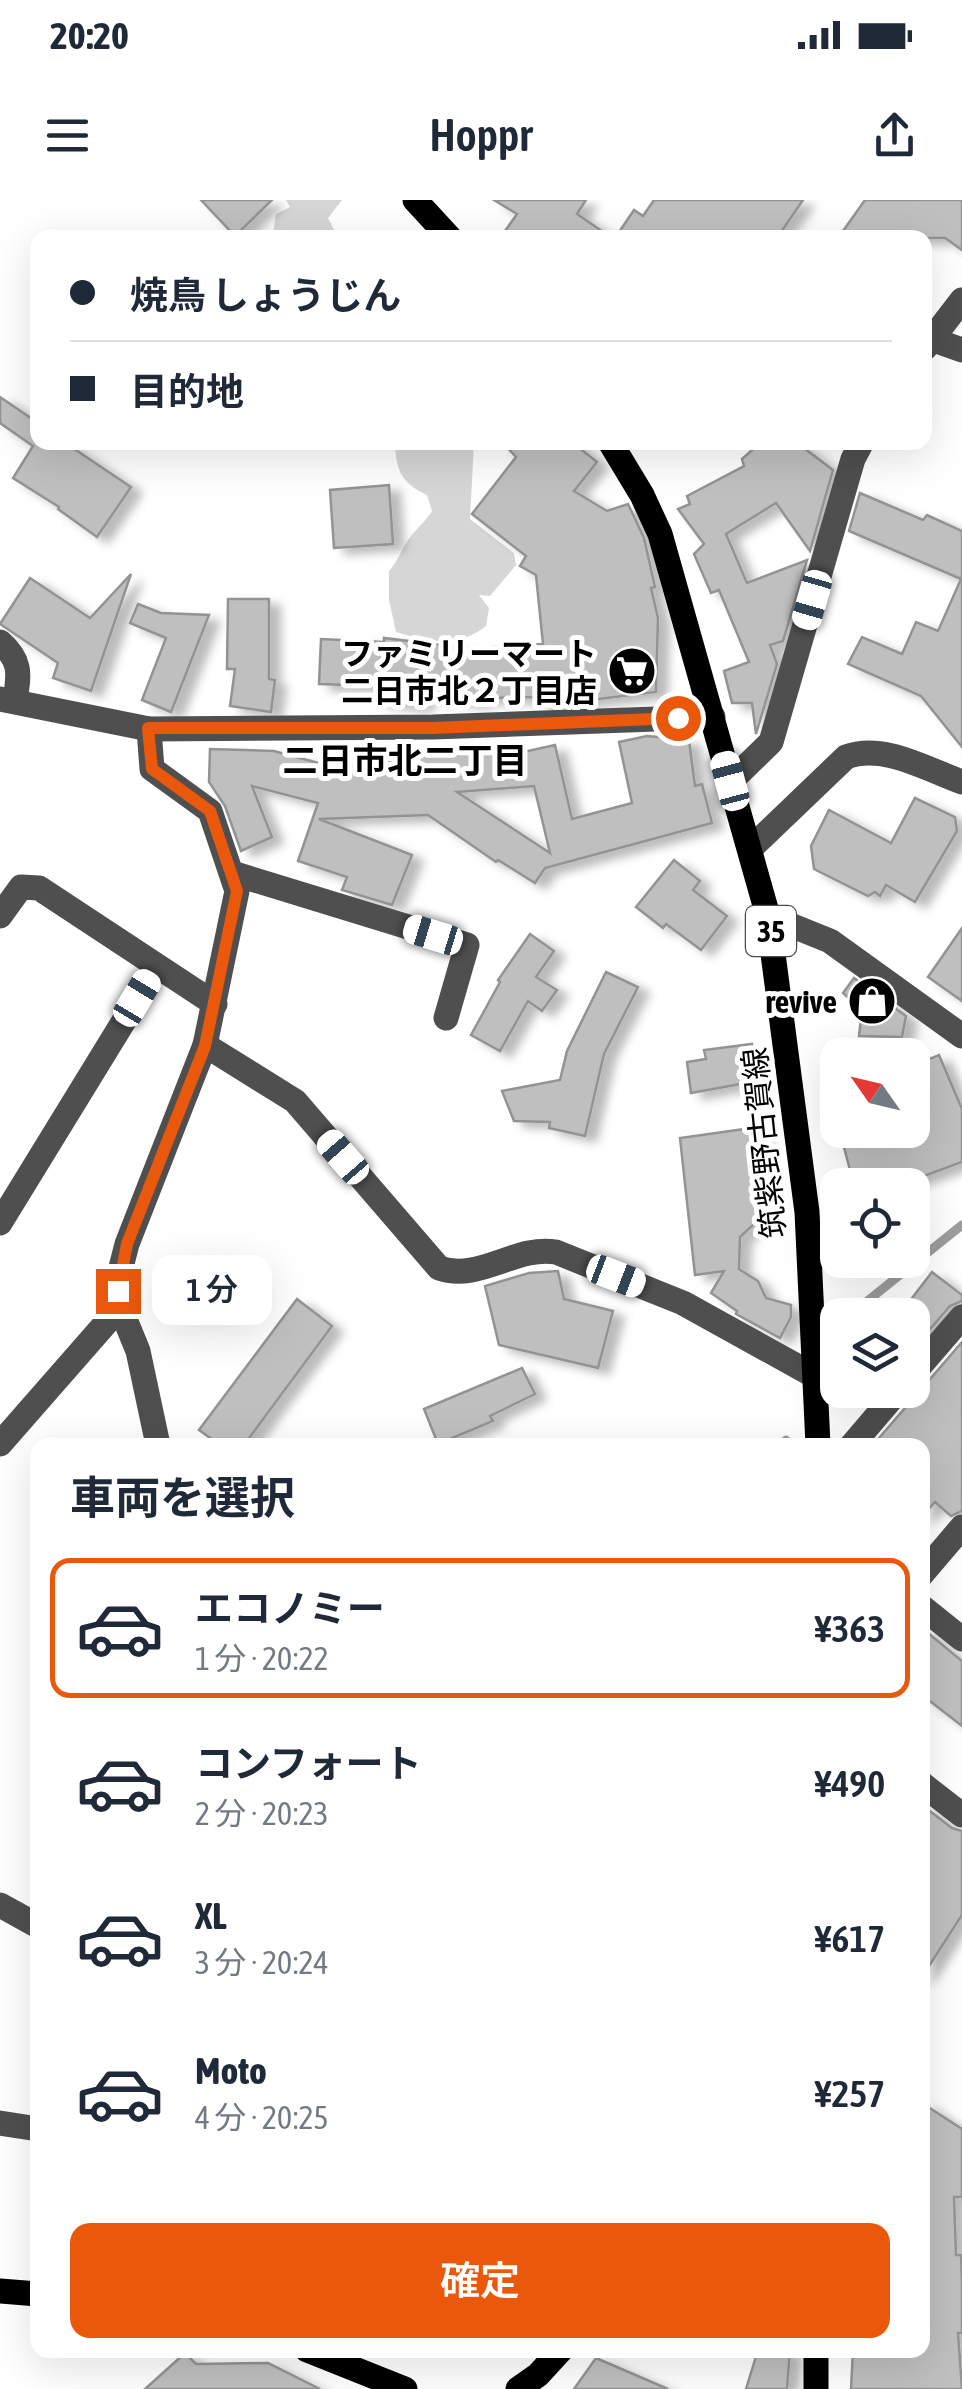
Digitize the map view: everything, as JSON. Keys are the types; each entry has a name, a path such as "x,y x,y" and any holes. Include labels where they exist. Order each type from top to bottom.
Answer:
{"main road":[{"path":"415,200 443,230"},
{"name":"筑紫野古賀線","path":"615,450 660,534 768,916 807,1212 818,1438"},
{"path":"0,2291 30,2293"},
{"path":"327,2358 406,2389"},
{"path":"518,2389 553,2358"},
{"path":"816,2358 816,2389"}],"street":[{"path":"932,338 962,300"},
{"path":"932,344 962,350"},
{"path":"730,781 771,742 858,450"},
{"path":"0,642 13,654 18,674 8,700 148,728 433,728 713,717"},
{"path":"148,728 152,769 210,811 237,891 205,1046 127,1244 119,1275 120,1307 138,1350 157,1438"},
{"path":"750,850 846,757 860,751 883,753 962,782"},
{"path":"232,872 466,945 446,1018"},
{"path":"0,916 21,887 39,888 215,1004"},
{"path":"768,916 830,941 962,1036"},
{"path":"0,1223 156,966"},
{"path":"205,1046 295,1101 439,1268 457,1274 534,1252 556,1252 683,1303 813,1374"},
{"path":"0,1444 120,1307"},
{"path":"930,1354 962,1317"},
{"path":"858,1438 884,1408"},
{"path":"930,1565 962,1527"},
{"path":"930,1614 962,1639"},
{"path":"930,1790 962,1815"},
{"path":"1,1906 30,1922"},
{"path":"0,2123 30,2128"}],"shaded area":[{"path":"286,200 342,200 328,218 334,230 273,230 276,214 290,207"},
{"path":"396,450 474,450 470,519 514,553 516,565 490,596 479,595 489,608 486,626 465,638 431,640 396,632 389,600 389,571 432,511 427,495 411,486 397,461"}],"building":[{"path":"201,200 272,200 241,230 229,230"},
{"path":"494,200 586,200 577,214 600,230 506,230 517,214"},
{"path":"654,200 803,200 782,230 620,230 634,210 643,216"},
{"path":"865,200 962,200 962,250 945,238 932,238 932,230 844,230"},
{"path":"0,397 30,418 30,444 0,423"},
{"path":"30,450 76,450 131,487 97,537 13,478"},
{"path":"509,450 582,450 597,462 574,491 607,511 628,504 644,538 655,587 651,588 658,618 656,692 541,706 540,697 478,698 478,702 423,694 421,706 376,700 378,686 319,684 321,639 384,642 384,638 491,651 491,647 543,644 536,575 520,566 526,556 472,514 516,457"},
{"path":"752,450 807,450 833,470 810,551 776,503 726,534 747,583 807,560 783,641 770,645 777,664 756,734 752,703 732,703 724,671 749,662 719,590 711,593 694,554 704,544 678,509 690,504 687,496 744,466 742,459"},
{"path":"389,485 393,544 334,548 330,490"},
{"path":"860,493 923,520 927,515 962,531 962,747 921,696 848,664 862,637 902,654 916,622 938,631 961,579 849,531"},
{"path":"131,574 91,691 53,678 58,663 0,624 30,578 90,618"},
{"path":"228,599 269,599 269,679 275,680 271,712 230,706 235,669 227,669"},
{"path":"138,604 161,613 209,615 171,712 142,700 166,638 130,623"},
{"path":"647,736 689,740 695,786 702,784 712,823 545,868 535,883 496,862 428,815 319,819 412,855 392,905 342,890 347,877 298,861 318,803 252,786 272,837 241,851 225,806 209,782 210,749 274,751 348,771 348,765 388,766 388,754 393,754 393,750 500,746 501,757 555,745 572,819 632,803 619,742","holes":["534,786 550,853 457,792"]},
{"path":"915,798 955,817 957,831 915,902 886,885 880,896 875,892 868,896 814,869 811,846 829,810 891,843"},
{"path":"674,860 700,881 693,890 727,916 701,950 636,907"},
{"path":"962,928 962,1001 928,977"},
{"path":"530,934 554,951 536,977 557,990 542,1011 528,1001 500,1051 471,1035 498,980"},
{"path":"606,972 638,987 604,1054 585,1136 549,1128 550,1122 514,1121 502,1091 560,1080 567,1051"},
{"name":"revive","path":"854,978 906,1016 902,1037 859,1036 862,1009 843,993"},
{"path":"752,1044 757,1081 691,1093 687,1062 706,1059 704,1050"},
{"path":"939,1055 962,1109 962,1162 930,1174 930,1168 849,1168 844,1148 930,1148 930,1059"},
{"path":"759,1127 769,1210 740,1237 739,1269 758,1281 766,1298 791,1305 791,1317 780,1338 736,1314 711,1293 724,1271 695,1275 680,1138"},
{"path":"558,1271 564,1299 613,1311 598,1368 499,1345 485,1286 529,1273"},
{"path":"932,1272 962,1295 962,1301 950,1306 930,1329 930,1298 912,1298"},
{"path":"297,1299 332,1326 249,1438 210,1438 199,1430"},
{"path":"962,1342 962,1511 951,1516 935,1502 930,1508 930,1438 879,1438 905,1408 930,1408 930,1379"},
{"path":"522,1368 535,1394 490,1416 493,1421 452,1438 436,1438 424,1409"},
{"path":"930,1635 962,1661 962,1726 930,1701"},
{"path":"930,1811 962,1831 962,1915 930,1965"},
{"path":"930,2108 962,2129 962,2197 954,2197 956,2255 961,2255 962,2333 958,2333 962,2389 851,2389 853,2358 930,2358"},
{"path":"179,2358 190,2358 196,2364 268,2363 320,2389 145,2389"},
{"path":"596,2358 668,2389 574,2389"},
{"path":"756,2358 789,2358 787,2389 746,2389"}],"waterway":[{"path":"871,1298 962,1225"}],"place":[{"name":"ファミリーマート 二日市北２丁目店","path":"632,671"},
{"name":"revive","path":"872,1001"}],"district":[{"name":"二日市北二丁目","path":"405,760"}],"route":[{"path":"118,1291 127,1244 205,1046 237,891 210,811 152,769 148,728 433,728 678,718"}]}
